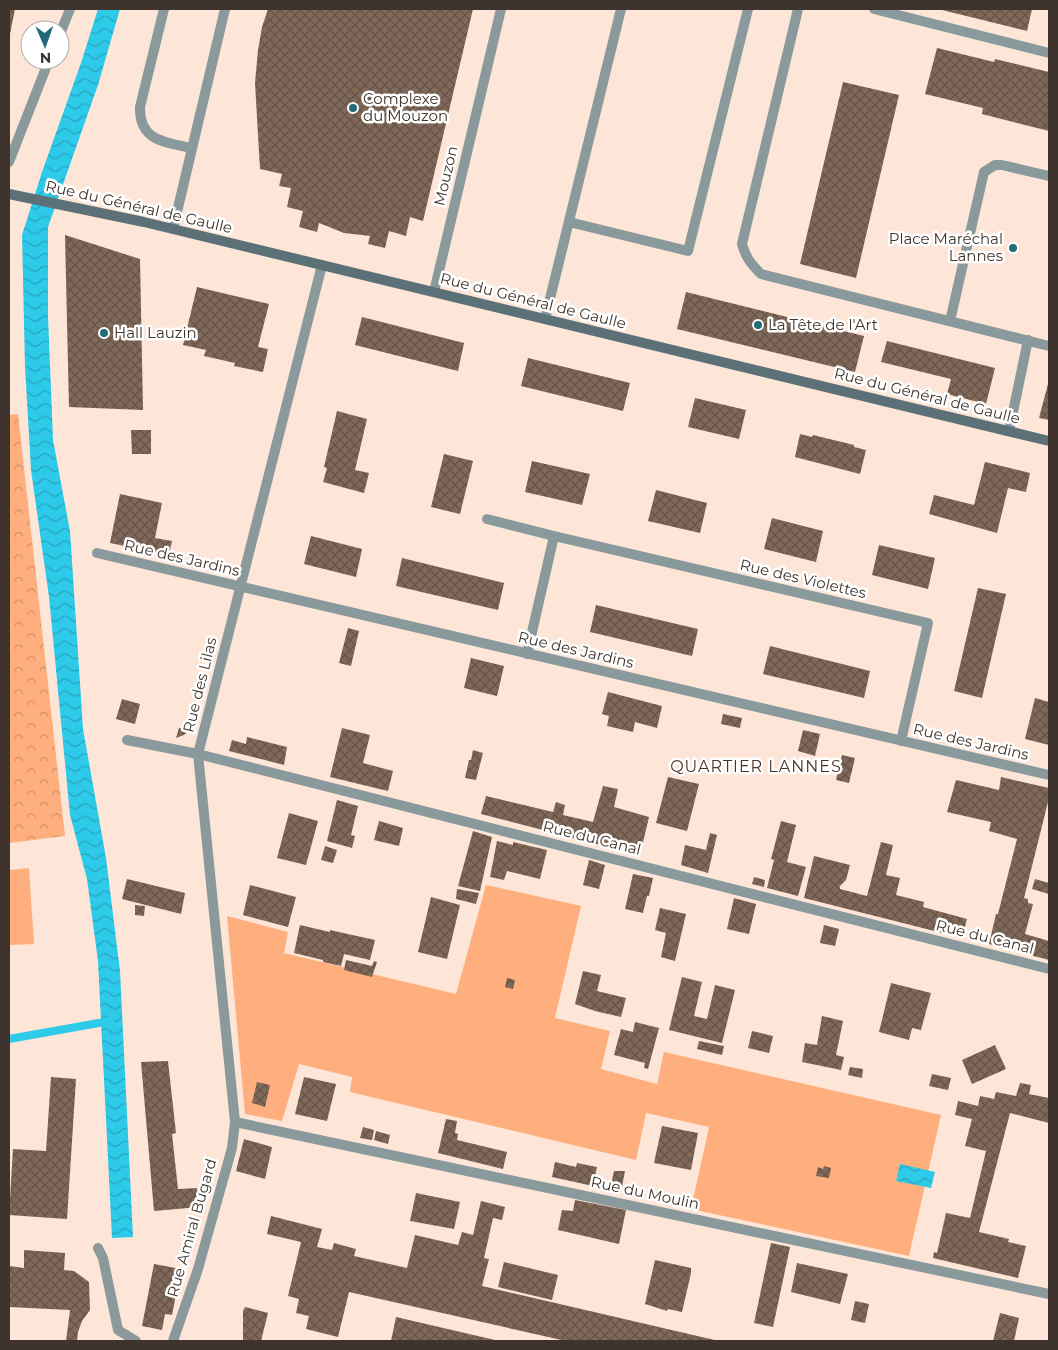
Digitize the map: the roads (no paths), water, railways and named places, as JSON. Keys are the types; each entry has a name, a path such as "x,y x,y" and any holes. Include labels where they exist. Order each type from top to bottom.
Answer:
{"street":[{"path":"164,9 139,117 142,126 150,135 159,140 192,148"},
{"path":"173,229 225,9"},
{"name":"Mouzon","path":"434,292 501,9"},
{"path":"545,319 621,9"},
{"path":"568,222 688,251 748,9"},
{"path":"798,9 742,244 751,264 762,274 1049,346"},
{"path":"874,9 1049,53"},
{"path":"9,162 45,70"},
{"path":"950,321 984,172 995,166 1002,165 1049,176"},
{"name":"Rue du Général de Gaulle","path":"11,195 173,229 1049,441"},
{"name":"Rue des Lilas","path":"235,1122 198,754 322,265"},
{"path":"1009,431 1028,340"},
{"name":"Rue des Violettes","path":"487,519 928,624 901,741"},
{"path":"527,654 554,536"},
{"name":"Rue des Jardins","path":"97,553 1049,775"},
{"name":"Rue du Canal","path":"127,740 198,754 1049,969"},
{"name":"Rue du Moulin","path":"235,1122 1049,1294"},
{"name":"Rue Amiral Bugard","path":"173,1341 198,1269 232,1148 235,1122"},
{"path":"98,1248 103,1258 118,1330 136,1341"}],"water":[{"path":"98,9 120,9 98,85 48,227 48,316 53,440 70,531 83,729 106,858 120,971 133,1237 112,1238 98,961 87,879 70,815 49,597 31,470 25,367 22,235"},
{"path":"900,1164 935,1172 931,1188 896,1181"}],"waterway":[{"path":"9,1039 110,1021"}],"place":[{"name":"Complexe du Mouzon","path":"353,108"},
{"name":"Place Maréchal Lannes","path":"1013,248"},
{"name":"La Tête de l'Art","path":"758,325"},
{"name":"Hall Lauzin","path":"104,333"}],"district":[{"name":"QUARTIER LANNES","path":"756,766"}]}
